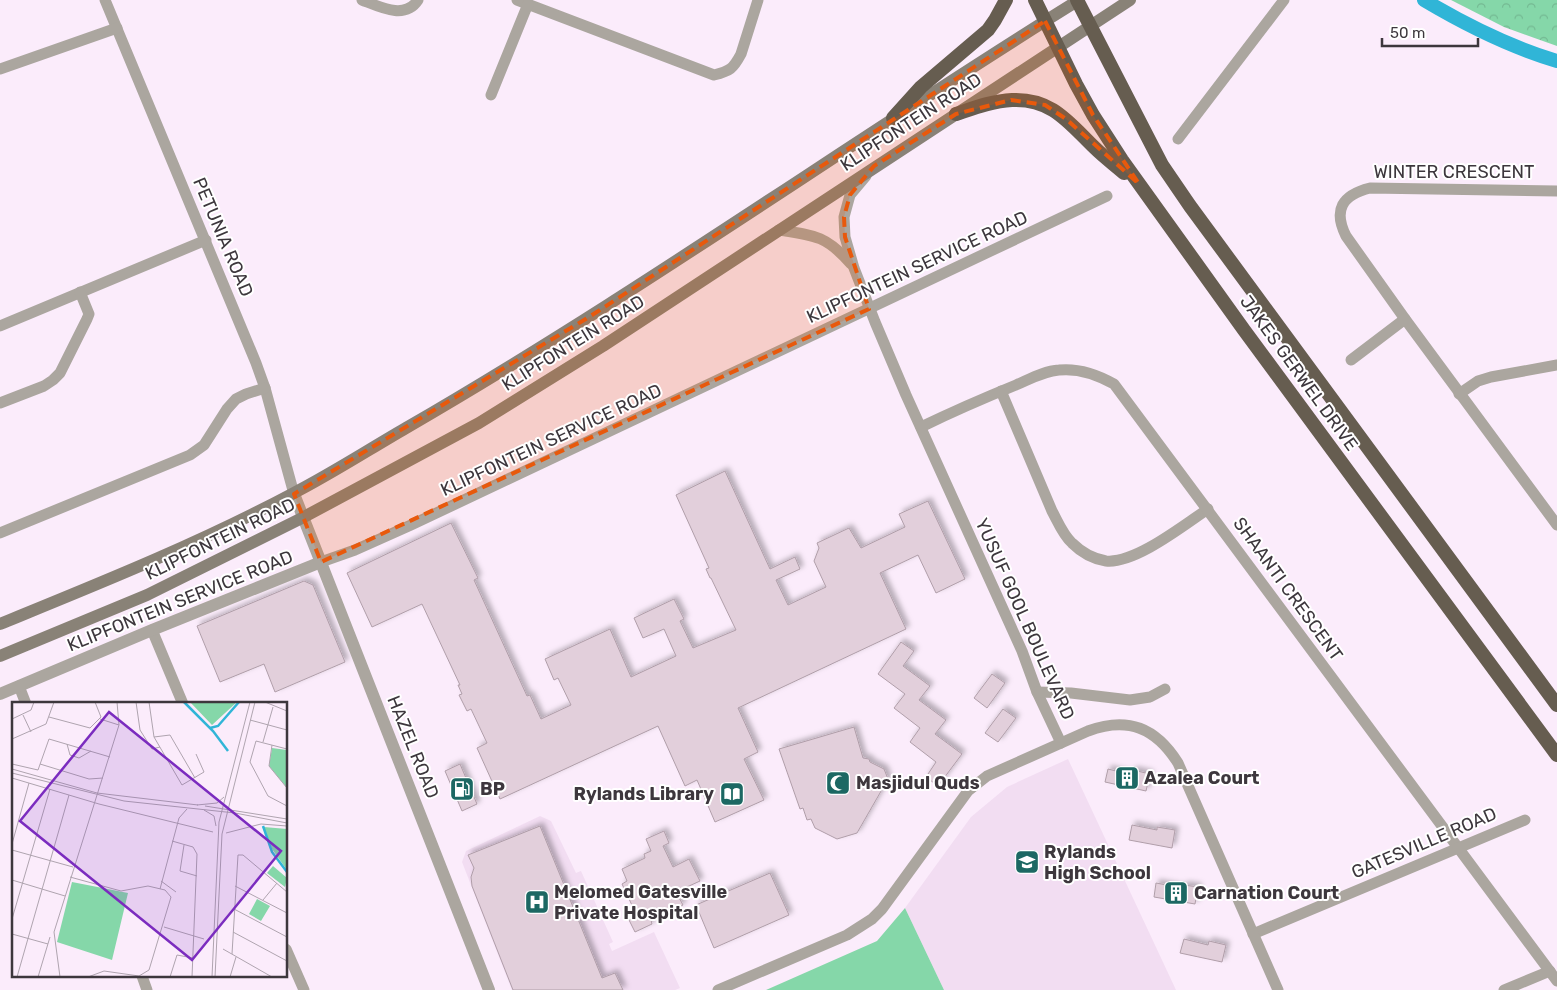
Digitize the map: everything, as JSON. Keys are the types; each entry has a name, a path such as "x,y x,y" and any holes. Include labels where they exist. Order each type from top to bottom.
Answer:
{"highway":[{"path":"893,118 922,87 988,30 1006,0"},
{"name":"JAKES GERWEL DRIVE","path":"1034,0 1093,115 1139,184 1557,755"},
{"name":"JAKES GERWEL DRIVE","path":"1078,0 1162,165 1190,206 1557,705"},
{"path":"956,114 980,106 1011,100 1029,101 1045,106 1066,119 1096,149 1139,184"}],"main road":[{"name":"KLIPFONTEIN ROAD","path":"0,624 148,563 294,494 467,393 589,317 893,118 1078,0"},
{"name":"KLIPFONTEIN ROAD","path":"0,656 147,595 302,518 479,423 603,346 874,166 1130,0"}],"street":[{"name":"PETUNIA ROAD","path":"105,0 206,240 265,388 294,494"},
{"path":"362,0 388,10 399,11 407,10 418,0"},
{"path":"490,95 522,2 574,20 714,75 732,69 737,62 758,0"},
{"path":"1178,139 1284,0"},
{"path":"0,69 117,28"},
{"name":"YUSUF GOOL BOULEVARD","path":"874,166 850,195 844,217 845,237 854,268 869,309 1022,651 1037,692 1061,743 1101,726 1124,725 1145,731 1158,738 1168,748 1178,763 1278,990"},
{"name":"WINTER CRESCENT","path":"1557,191 1370,188 1360,190 1351,195 1343,203 1340,212 1340,223 1346,236 1404,320 1557,525"},
{"name":"KLIPFONTEIN SERVICE ROAD","path":"0,694 152,630 355,550 411,525 1107,196"},
{"name":"YUSUF GOOL BOULEVARD","path":"779,230 820,238 836,248 854,268"},
{"path":"0,326 206,240"},
{"path":"0,403 44,386 60,373 88,319 89,314 80,292"},
{"path":"1351,360 1404,320"},
{"path":"1459,394 1478,381 1491,377 1557,365"},
{"name":"SHAANTI CRESCENT","path":"921,427 1001,391 1058,370 1073,370 1114,384 1557,981"},
{"path":"0,533 190,455 204,444 227,409 236,399 265,388"},
{"path":"1001,391 1052,511 1062,530 1072,543 1094,558 1107,561 1122,560 1137,554 1208,509"},
{"name":"HAZEL ROAD","path":"294,494 489,990"},
{"path":"152,630 182,702"},
{"path":"19,686 25,702"},
{"path":"1037,692 1071,693 1130,700 1150,696 1165,689"},
{"path":"718,990 847,935 861,927 882,909 963,799 977,783 987,776 1061,743"},
{"name":"GATESVILLE ROAD","path":"1253,934 1525,820"},
{"path":"288,954 304,990"},
{"path":"1504,990 1550,971"},
{"path":"143,978 147,990"}],"highlighted area":[{"path":"1045,21 1093,115 1139,184 1066,119 1045,105 1011,100 956,114 874,166 850,195 844,217 845,237 869,309 321,562 294,494 589,317"}],"shaded area":[{"name":"Rylands High School","path":"1068,759 1176,990 944,990 905,908 971,817 1007,787"},
{"name":"Melomed Gatesville Private Hospital","path":"540,816 551,821 576,873 581,871 613,942 609,944 612,951 654,932 680,988 675,990 512,990 462,862 466,851"}],"green space":[{"path":"1451,0 1557,0 1557,46 1504,27"},
{"path":"905,908 944,990 766,990 877,941"}],"building":[{"path":"725,471 770,569 795,557 800,569 776,580 788,605 826,587 814,561 819,548 817,543 849,528 861,548 905,527 899,514 928,501 965,579 936,593 918,555 880,573 906,629 738,708 758,752 744,759 764,800 715,822 697,780 685,786 658,726 500,799 477,748 487,743 471,709 467,711 459,695 462,694 458,685 460,685 422,604 372,627 347,573 451,523 478,578 474,580 527,696 530,695 541,719 571,705 558,678 554,680 545,659 610,629 631,677 676,656 664,629 643,638 634,618 674,599 684,619 680,621 693,648 736,630 706,569 709,568 676,495"},
{"path":"304,581 313,585 345,662 275,692 264,664 220,682 197,626"},
{"path":"901,642 914,651 903,666 930,686 919,700 946,720 935,734 962,754 938,786 926,777 936,762 910,742 920,728 894,708 905,694 878,674"},
{"path":"992,674 1005,683 987,708 974,698"},
{"path":"1003,709 1016,718 998,742 985,733"},
{"name":"Masjidul Quds","path":"854,727 863,758 869,759 870,762 884,769 888,779 857,833 837,839 815,828 811,819 807,820 803,808 800,809 779,749"},
{"path":"460,764 477,804 462,811 445,771"},
{"name":"Azalea Court","path":"1108,769 1132,775 1133,770 1150,774 1146,791 1105,782"},
{"path":"1132,825 1157,830 1157,827 1175,830 1172,848 1129,840"},
{"name":"Melomed Gatesville Private Hospital","path":"540,826 602,978 615,973 623,990 513,990 472,886 471,877 474,868 468,855"},
{"path":"664,831 669,843 663,846 673,867 689,859 700,881 676,892 683,905 651,920 652,924 635,932 629,920 637,916 622,884 627,881 622,869 645,858 644,854 651,851 646,839"},
{"path":"770,873 789,915 714,948 696,905"},
{"name":"Carnation Court","path":"1156,883 1183,888 1184,885 1198,887 1195,904 1154,897"},
{"path":"1184,939 1208,945 1209,941 1226,945 1222,962 1180,953"}],"waterway":[{"path":"1424,0 1489,35 1557,61"}],"place":[{"name":"Azalea Court","path":"1127,778"},
{"name":"Masjidul Quds","path":"838,783"},
{"name":"BP","path":"462,789"},
{"name":"Rylands Library","path":"732,794"},
{"name":"Rylands High School","path":"1027,862"},
{"name":"Carnation Court","path":"1176,893"},
{"name":"Melomed Gatesville Private Hospital","path":"537,902"}]}
